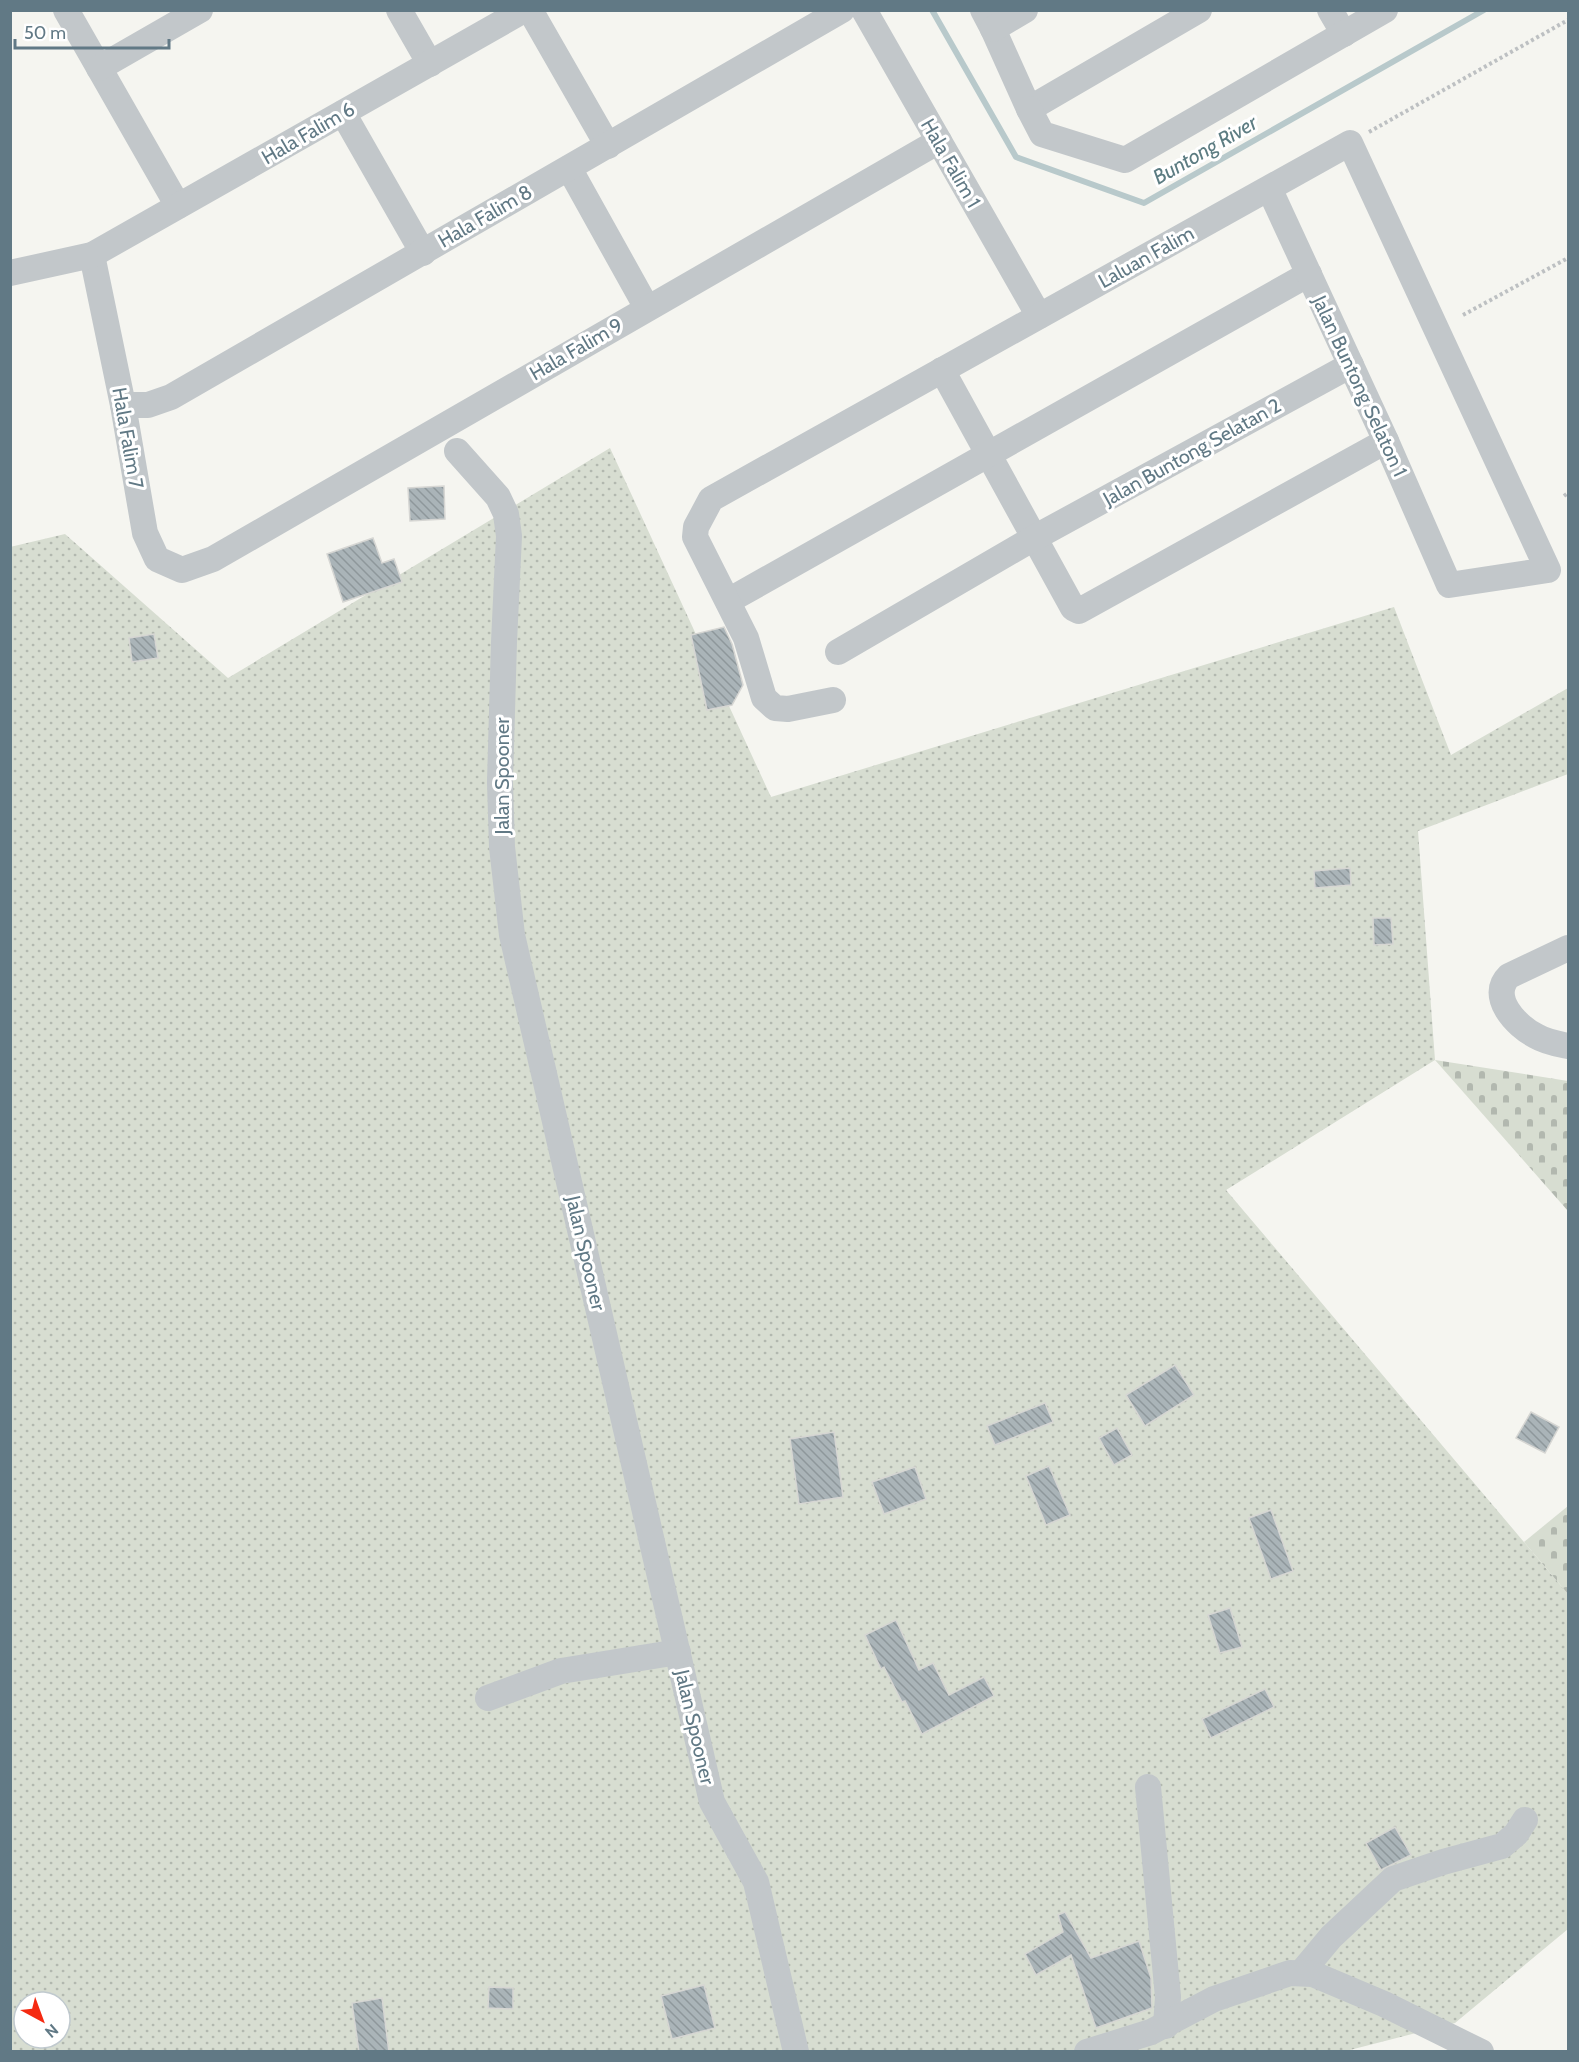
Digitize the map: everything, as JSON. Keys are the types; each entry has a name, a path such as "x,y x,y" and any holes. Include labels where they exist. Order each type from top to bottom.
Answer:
{"street":[{"path":"66,10 178,206"},
{"path":"99,68 200,10"},
{"path":"399,10 430,64"},
{"name":"Hala Falim 6","path":"10,273 92,255 524,10"},
{"path":"531,10 608,146"},
{"name":"Hala Falim 8","path":"123,405 148,405 171,397 842,10"},
{"name":"Hala Falim 1","path":"864,10 1039,316"},
{"path":"1025,10 988,20 1042,134 1125,160 1385,10"},
{"path":"1029,109 1199,10"},
{"path":"1330,10 1344,34"},
{"path":"343,113 423,253"},
{"name":"Hala Falim 9","path":"213,559 939,141"},
{"name":"Laluan Falim","path":"833,700 788,709 775,708 764,698 746,638 696,537 696,527 711,499 1350,143"},
{"name":"Jalan Buntong Selaton 1","path":"1269,188 1386,441 1449,585 1548,570 1350,143"},
{"path":"569,168 647,308"},
{"name":"Hala Falim 7","path":"92,255 123,405 145,533 157,559 182,570 213,559"},
{"path":"728,601 1309,274"},
{"name":"Jalan Buntong Selatan 2","path":"838,652 1034,538 1351,365"},
{"path":"942,370 1073,608 1079,611 1386,441"},
{"name":"Jalan Spooner","path":"457,451 498,497 506,514 509,536 500,782 502,847 512,935 712,1802 756,1882 796,2052"},
{"path":"1569,948 1509,976 1500,988 1502,999 1521,1027 1537,1037 1569,1047"},
{"path":"488,1698 561,1671 678,1652"},
{"path":"1148,1787 1168,1997 1166,2026"},
{"path":"1301,1973 1331,1937 1393,1879 1425,1867 1502,1846 1516,1834 1525,1820"},
{"path":"1087,2052 1151,2032 1214,1999 1290,1973 1313,1974 1384,2004 1481,2052"}],"path":[{"path":"1350,143 1569,20"},
{"path":"1463,315 1569,258"}],"green space":[{"path":"610,448 771,797 1394,607 1451,755 1568,688 1568,774 1418,831 1435,1060 1226,1190 1568,1594 1568,1929 1455,2023 1346,2051 11,2051 10,547 65,534 228,678"},
{"path":"1435,1060 1568,1081 1568,1211"},
{"path":"1568,1506 1568,1594 1524,1542"}],"building":[{"path":"444,486 445,519 410,521 408,488"},
{"path":"373,538 382,563 394,559 402,582 343,602 327,554"},
{"path":"724,627 732,644 743,685 732,705 707,710 691,635"},
{"path":"154,634 158,658 132,662 129,638"},
{"path":"1350,868 1351,885 1315,888 1314,871"},
{"path":"1373,918 1391,918 1393,944 1374,945"},
{"path":"1175,1365 1194,1395 1145,1426 1126,1395"},
{"path":"1045,1403 1053,1422 995,1445 987,1426"},
{"path":"1531,1412 1559,1427 1545,1453 1516,1438"},
{"path":"1117,1428 1132,1455 1114,1465 1099,1438"},
{"path":"834,1432 843,1497 799,1504 790,1439"},
{"path":"1049,1466 1070,1515 1046,1525 1026,1476"},
{"path":"915,1467 926,1499 884,1514 872,1482"},
{"path":"1271,1510 1293,1571 1271,1579 1249,1518"},
{"path":"1230,1608 1242,1647 1220,1653 1208,1615"},
{"path":"896,1620 919,1670 933,1663 949,1695 984,1677 994,1696 922,1734 884,1667 881,1669 865,1635"},
{"path":"1265,1689 1274,1707 1211,1738 1202,1719"},
{"path":"1395,1827 1411,1855 1381,1870 1366,1843"},
{"path":"1065,1912 1091,1958 1139,1941 1151,1978 1152,2008 1096,2028 1071,1955 1036,1975 1025,1954 1063,1932 1058,1915"},
{"path":"704,1985 715,2028 672,2039 661,1996"},
{"path":"489,1987 513,1988 513,2009 488,2008"},
{"path":"382,1998 389,2052 359,2052 352,2003"}],"waterway":[{"name":"Buntong River","path":"932,10 1016,157 1144,203 1484,10"}]}
